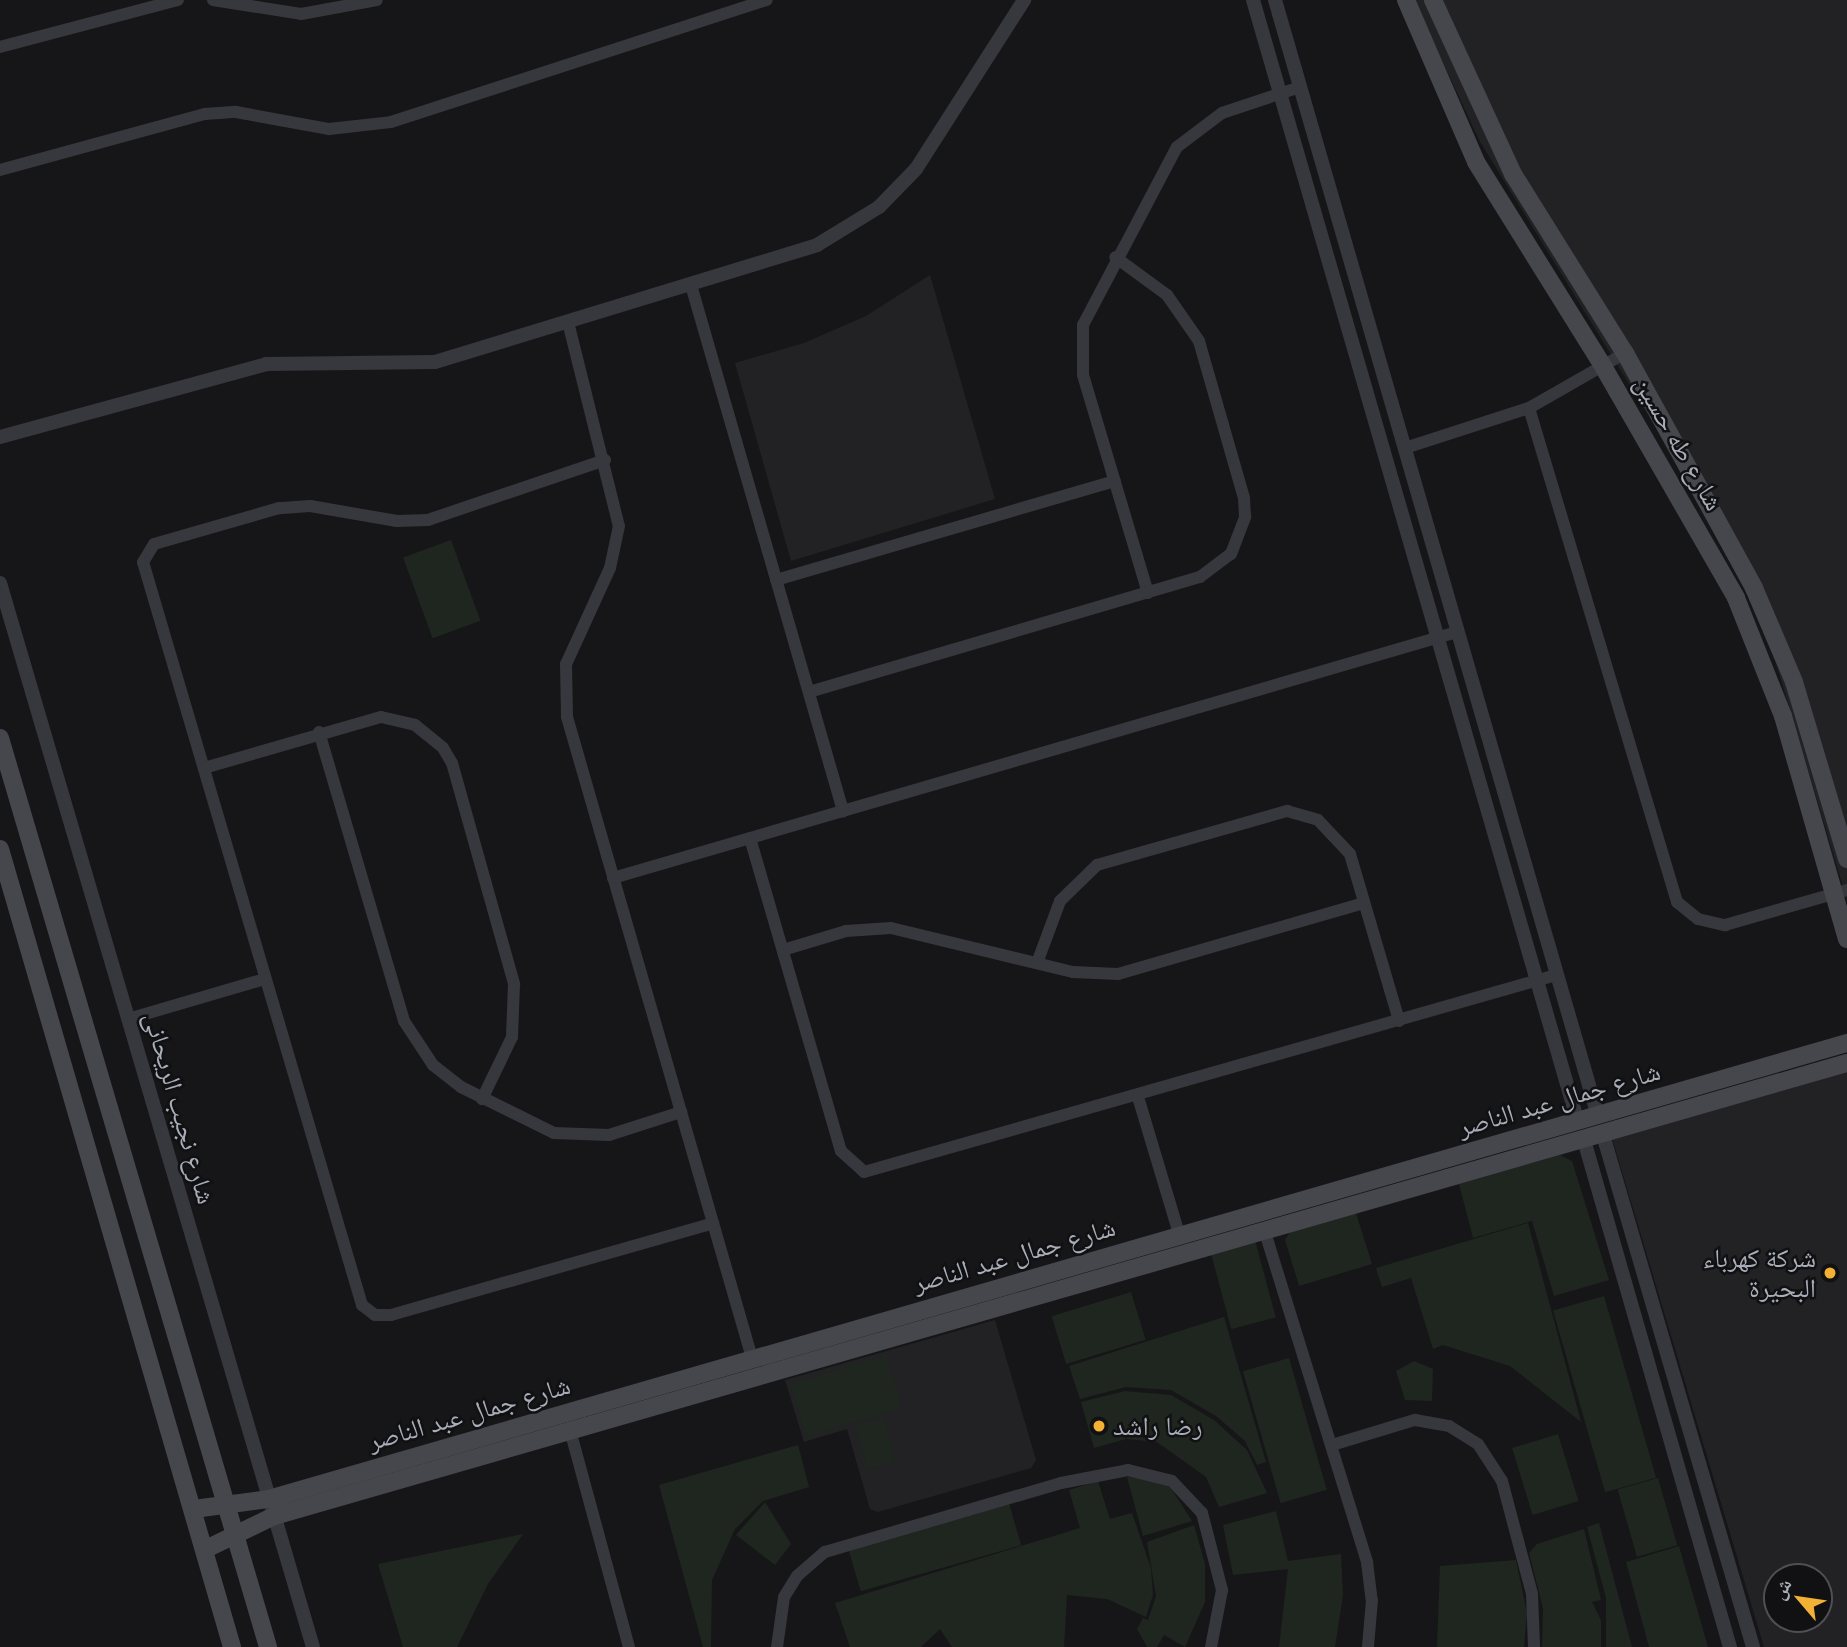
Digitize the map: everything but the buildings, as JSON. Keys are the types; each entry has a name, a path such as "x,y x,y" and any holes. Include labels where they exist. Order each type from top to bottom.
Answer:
{"main road":[{"name":"شارع طه حسين","path":"1406,0 1476,162 1604,368 1712,553 1757,644 1841,892 1847,939"},
{"name":"شارع طه حسين","path":"1433,0 1513,174 1625,353 1770,623 1802,706 1847,859"},
{"path":"0,738 268,1647"},
{"path":"0,849 206,1549 232,1647"},
{"name":"شارع جمال عبد الناصر","path":"194,1509 226,1503 271,1507 752,1358 1847,1043"},
{"name":"شارع جمال عبد الناصر","path":"368,1479 570,1430 1847,1063"},
{"path":"1773,1065 1779,1083"},
{"path":"1414,1167 1419,1186"},
{"path":"1386,1175 1391,1194"},
{"name":"شارع جمال عبد الناصر","path":"206,1549 236,1537 271,1507"}],"street":[{"path":"0,47 178,0"},
{"path":"213,0 301,14 377,0"},
{"path":"0,170 205,114 236,112 329,130 391,121 767,0"},
{"path":"0,437 266,363 426,363 817,245 879,206 932,148 1024,0"},
{"path":"1253,0 1578,1122"},
{"path":"1275,0 1598,1116"},
{"path":"1148,593 1083,375 1080,342 1088,309 1115,257 1190,133 1222,113 1300,87"},
{"path":"809,692 1148,593 1217,568 1241,537 1244,498 1189,322 1167,295 1115,257"},
{"path":"691,285 843,811"},
{"path":"568,322 617,505 616,547 572,646 563,700 752,1358"},
{"path":"1405,448 1529,408 1604,368 1625,353"},
{"path":"1529,408 1677,902 1698,919 1725,925 1841,892"},
{"path":"605,460 428,520 397,522 295,506 150,546 143,562 358,1297 375,1315 391,1315 713,1223"},
{"path":"776,580 1115,481"},
{"name":"شارع نجيب الريحانى","path":"0,583 313,1647"},
{"path":"613,878 1457,632"},
{"path":"204,768 363,719 398,719 430,735 453,763 516,1002 512,1037 482,1098"},
{"path":"319,732 404,1021 433,1065 482,1098 536,1127 572,1136 609,1135 681,1112"},
{"path":"1037,963 1059,901 1084,873 1112,856 1271,812 1303,814 1331,829 1350,854 1399,1021"},
{"path":"750,838 841,1151 864,1172 1138,1097 1556,975"},
{"path":"783,950 846,931 891,928 1088,974 1133,972 1364,903"},
{"path":"128,1019 265,979"},
{"path":"1138,1097 1179,1234"},
{"path":"1603,1135 1753,1647"},
{"path":"1584,1140 1730,1647"},
{"path":"1264,1229 1367,1562 1372,1600 1368,1647"},
{"path":"1332,1445 1415,1420 1449,1426 1478,1444 1502,1481 1532,1594 1534,1647"},
{"path":"570,1430 629,1647"},
{"path":"777,1647 784,1597 797,1576 825,1552 1061,1483 1128,1470 1172,1481 1202,1513 1222,1590 1211,1647"}],"shaded area":[{"path":"1414,0 1847,0 1847,900 1776,663 1748,596 1669,449 1479,140"},
{"path":"930,275 995,499 791,561 735,363 804,343 866,316"},
{"path":"451,540 480,621 432,638 403,557"},
{"path":"1847,1058 1847,1647 1764,1647 1609,1128"},
{"path":"1560,1155 1572,1161 1609,1280 1554,1296 1532,1221 1473,1238 1459,1184"},
{"path":"1355,1210 1372,1264 1299,1286 1285,1240 1292,1229"},
{"path":"1528,1223 1581,1422 1510,1366 1443,1345 1433,1349 1411,1278 1382,1287 1376,1268"},
{"path":"1255,1240 1276,1317 1231,1329 1211,1252"},
{"path":"1131,1292 1146,1340 1066,1364 1052,1316"},
{"path":"1604,1296 1656,1478 1605,1492 1553,1311"},
{"path":"1224,1317 1266,1462 1257,1465 1245,1441 1216,1416 1171,1390 1126,1387 1080,1399 1069,1366"},
{"path":"995,1320 1036,1460 1031,1468 878,1512 870,1509 847,1429 804,1442 785,1380"},
{"path":"886,1355 902,1408 806,1437 790,1384"},
{"path":"1289,1358 1327,1490 1281,1503 1243,1371"},
{"path":"1414,1361 1433,1369 1432,1401 1405,1400 1396,1371"},
{"path":"1125,1391 1171,1395 1214,1420 1247,1450 1267,1493 1219,1507 1206,1477 1157,1442 1126,1439 1094,1448 1081,1402"},
{"path":"883,1418 895,1461 868,1469 855,1426"},
{"path":"1558,1434 1578,1501 1533,1515 1512,1448"},
{"path":"798,1445 809,1487 763,1501 735,1529 712,1580 711,1647 703,1647 659,1485"},
{"path":"1148,1474 1171,1488 1192,1521 1143,1536 1127,1477"},
{"path":"1658,1478 1677,1545 1637,1557 1618,1490"},
{"path":"1098,1481 1110,1519 1132,1513 1151,1568 1153,1595 1146,1617 1107,1599 1067,1595 1064,1647 952,1647 940,1629 921,1647 850,1647 835,1603 1080,1528 1069,1490"},
{"path":"765,1502 791,1544 775,1565 736,1535"},
{"path":"1009,1503 1021,1545 861,1591 848,1549"},
{"path":"1276,1511 1288,1561 1341,1554 1343,1595 1335,1647 1279,1647 1288,1569 1233,1575 1223,1525"},
{"path":"1599,1523 1632,1647 1606,1647 1606,1598 1587,1527"},
{"path":"1194,1525 1205,1564 1205,1602 1185,1647 1164,1635 1157,1647 1147,1647 1137,1629 1143,1618 1148,1620 1156,1596 1147,1542"},
{"path":"1584,1529 1601,1600 1592,1602 1601,1620 1601,1647 1542,1647 1543,1608 1529,1553 1537,1544"},
{"path":"523,1534 488,1584 457,1647 403,1647 378,1564"},
{"path":"1679,1546 1708,1647 1649,1647 1626,1562"},
{"path":"1516,1560 1527,1613 1524,1647 1437,1647 1440,1566"}],"place":[{"name":"شركة كهرباء البحيرة","path":"1830,1273"},
{"name":"رضا راشد","path":"1099,1426"}]}
